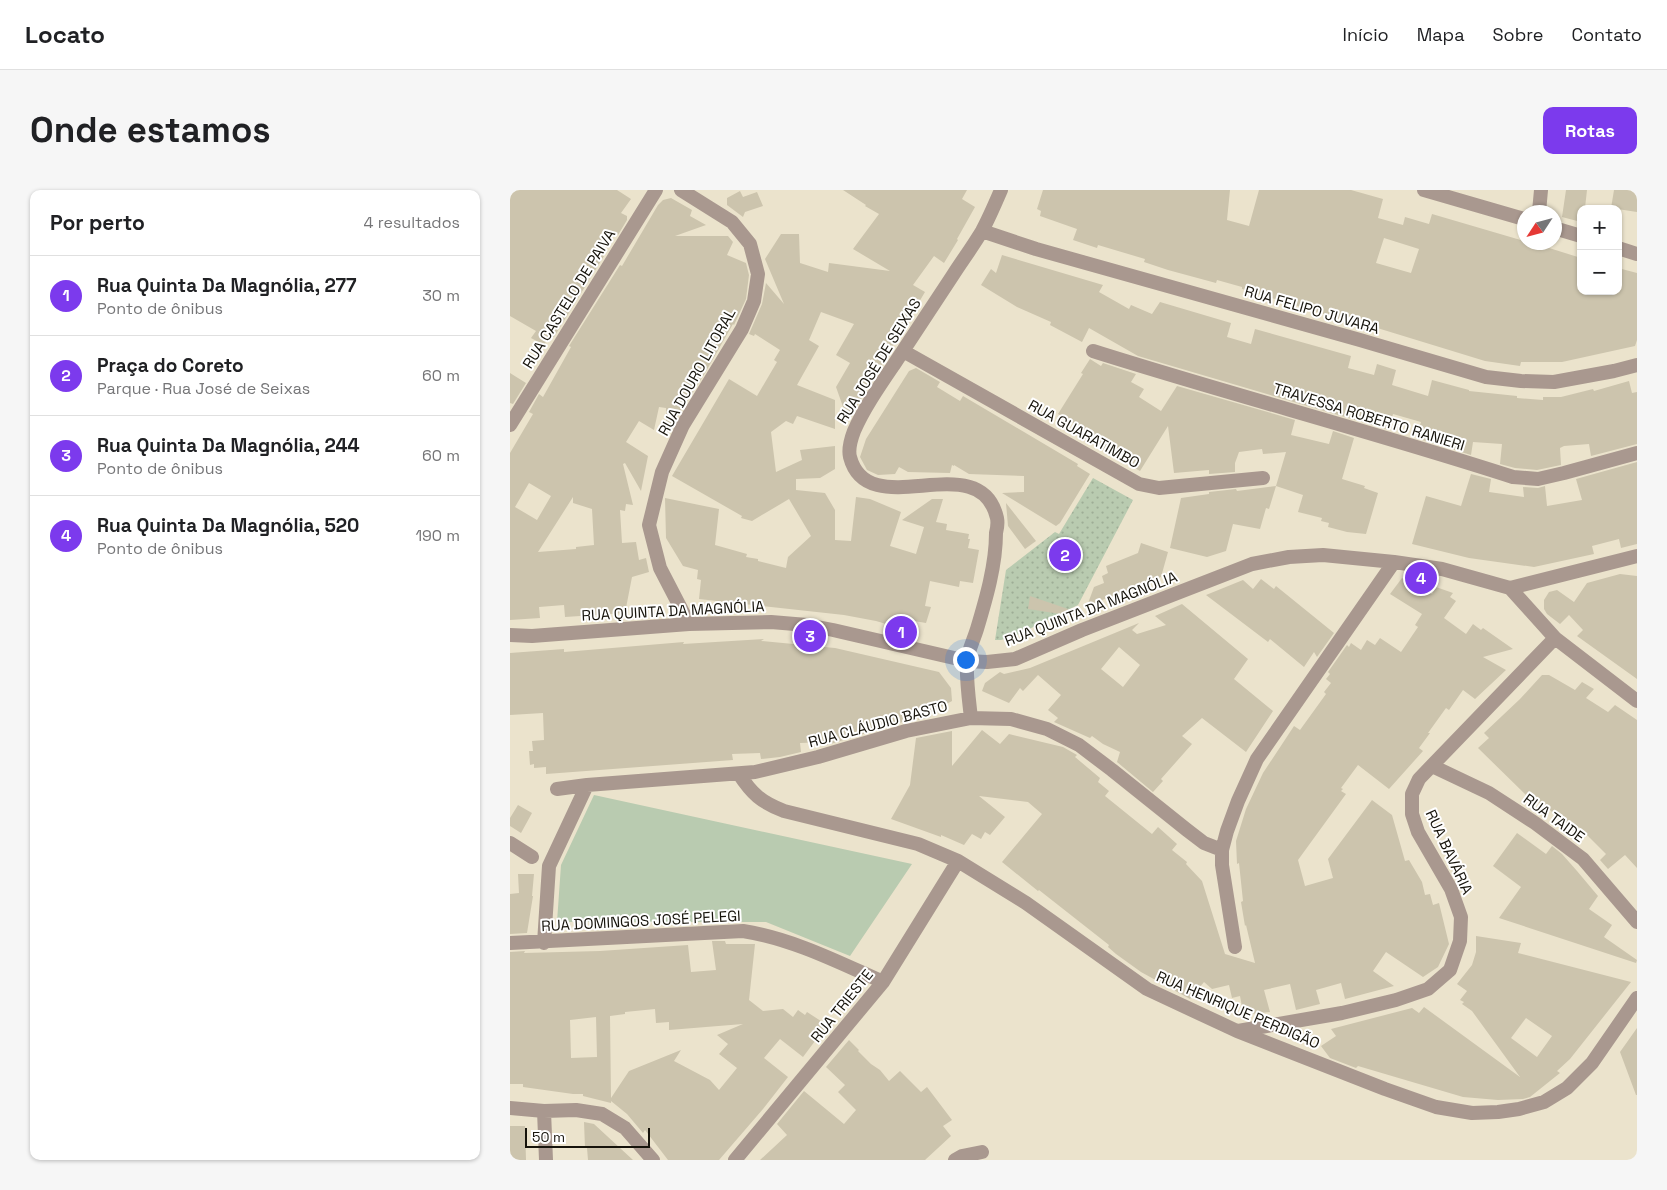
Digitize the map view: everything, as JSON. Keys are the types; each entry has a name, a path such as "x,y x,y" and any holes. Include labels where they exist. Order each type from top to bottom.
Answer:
{"street":[{"name":"RUA CASTELO DE PAIVA","path":"510,425 656,190"},
{"name":"RUA DOURO LITORAL","path":"681,190 732,222 750,244 758,274 754,301 742,329 683,425 662,472 649,525 660,568 689,624"},
{"name":"RUA JOSÉ DE SEIXAS","path":"971,718 967,661 982,610 996,544 997,519 990,502 980,492 970,486 960,484 907,487 880,486 869,482 861,476 854,466 850,456 850,442 854,430 880,386 982,231 1001,190"},
{"path":"1424,190 1517,217"},
{"path":"1540,205 1541,190"},
{"path":"1562,230 1577,235"},
{"name":"RUA FELIPO JUVARA","path":"982,231 1036,249 1486,377 1554,382 1637,365"},
{"path":"1622,249 1637,254"},
{"name":"RUA GUARATIMBO","path":"903,351 1139,484 1159,488 1263,478"},
{"name":"TRAVESSA ROBERTO RANIERI","path":"1093,351 1199,385 1356,429 1513,477 1538,479 1637,453"},
{"name":"RUA QUINTA DA MAGNÓLIA","path":"510,635 532,636 689,624 771,622 807,625 967,661 987,662 1015,659 1082,630 1252,564 1289,557 1323,555 1394,562 1442,569 1510,588"},
{"path":"1637,556 1510,588 1555,638 1637,701"},
{"path":"1235,946 1222,866 1222,850 1226,831 1238,801 1257,759 1394,562"},
{"name":"RUA BAVÁRIA","path":"1237,1031 1342,1013 1396,1000 1428,989 1450,970 1460,941 1460,917 1451,889 1418,832 1412,814 1412,794 1419,779 1555,638"},
{"name":"RUA CLÁUDIO BASTO","path":"556,789 755,772 818,757 906,731 971,718 1011,719 1047,729 1071,741 1112,770 1204,843 1222,850"},
{"name":"RUA TAIDE","path":"1432,766 1489,793 1536,823 1583,860 1637,922"},
{"name":"RUA HENRIQUE PERDIGÃO","path":"739,774 750,791 765,804 784,811 918,844 958,861 1026,903 1147,989 1237,1031 1436,1107 1472,1113 1498,1112 1520,1109 1544,1102 1567,1088 1592,1064 1637,998"},
{"path":"544,942 549,866 587,785"},
{"path":"510,843 532,856"},
{"name":"RUA TRIESTE","path":"735,1160 883,982 958,861"},
{"name":"RUA DOMINGOS JOSÉ PELEGI","path":"510,944 743,931 766,935 805,947 883,982"},
{"path":"510,1108 544,1111 576,1110 602,1114 625,1128 653,1160"},
{"path":"544,1111 546,1160"},
{"path":"955,1160 962,1156 982,1152"}],"green space":[{"path":"1093,478 1133,500 1078,605 1013,637 995,640 1006,570 1055,532 1059,534"},
{"path":"594,795 912,864 850,956 766,922 557,922 561,865"}],"building":[{"path":"510,190 617,190 631,199 621,213 627,216 627,220 618,235 613,232 600,254 604,256 554,337 550,335 544,345 531,338 536,331 510,316"},
{"path":"843,190 967,190 962,199 975,207 944,263 934,256 913,285 925,292 848,421 836,387 850,363 836,355 854,324 821,312 809,340 819,346 797,385 835,400 835,429 797,416 793,424 786,421 771,432 776,472 802,460 800,450 835,446 835,469 820,478 796,479 796,490 825,493 835,510 835,540 851,541 856,497 870,499 901,512 890,546 916,554 924,527 902,520 932,499 943,499 936,522 947,524 946,530 969,534 968,548 979,550 973,583 960,581 959,587 930,581 925,606 931,607 926,623 908,620 906,630 876,621 844,615 699,599 701,580 697,579 698,570 683,566 666,538 665,498 719,509 715,545 747,554 746,557 758,559 758,561 786,568 788,557 811,536 789,499 752,521 741,518 742,516 672,476 729,379 757,396 777,362 774,360 780,350 755,334 754,336 749,334 762,304 766,283 784,304 765,259 781,234 799,234 800,263 828,272 829,263 890,271 853,249 879,214"},
{"path":"1043,190 1230,190 1227,220 1249,226 1259,190 1351,190 1383,199 1378,218 1403,225 1405,217 1429,224 1432,214 1517,239 1517,250 1556,250 1577,257 1577,295 1622,295 1622,269 1637,273 1637,340 1635,346 1562,362 1521,362 1520,366 1485,361 1361,323 1340,319 1242,289 1242,287 1217,280 1216,283 1168,270 1144,262 1145,259 1098,245 1097,248 1073,240 1077,229 1040,216 1041,211 1037,209","holes":["1384,238 1419,249 1411,273 1376,263"]},
{"path":"1566,190 1587,190 1585,205 1577,205 1577,221 1562,217"},
{"path":"1614,190 1637,190 1637,212 1622,210 1622,205 1612,205"},
{"path":"740,191 743,197 757,192 763,206 745,212 743,217 727,205 727,198"},
{"path":"671,198 692,210 690,216 706,225 675,236 728,236 733,242 727,255 746,263 749,275 746,299 734,325 666,435 666,408 659,407 654,430 639,421 626,442 648,456 641,491 625,463 623,464 633,505 626,504 625,511 620,510 622,543 636,542 639,560 646,558 649,572 632,577 625,613 565,617 564,605 539,607 540,618 510,620 510,453 533,414 529,412 539,394 543,397 571,347 569,346 663,200","holes":["529,483 551,496 537,520 515,507","573,497 573,503 592,509 594,545 576,547 576,549 538,552"]},
{"path":"1002,255 1103,285 1099,292 1129,309 1131,305 1152,314 1160,302 1231,323 1227,337 1251,344 1255,329 1351,356 1348,368 1374,375 1377,364 1396,370 1392,385 1428,396 1432,380 1469,391 1543,400 1543,397 1561,397 1593,389 1594,391 1629,381 1632,393 1637,392 1637,444 1591,456 1589,444 1564,446 1560,448 1561,465 1537,470 1515,468 1500,464 1502,444 1473,442 1471,455 1416,438 1421,422 1393,414 1389,430 1138,356 1089,328 1082,342 1050,325 1051,322 1017,307 981,285 991,269 996,273"},
{"path":"1090,359 1101,366 1103,363 1136,374 1131,382 1144,389 1139,397 1161,411 1177,386 1295,420 1291,435 1329,444 1333,431 1354,438 1342,479 1365,486 1364,488 1378,493 1366,534 1328,527 1329,523 1321,521 1322,518 1298,512 1303,495 1276,486 1286,452 1263,454 1262,449 1239,452 1235,463 1235,472 1209,474 1209,470 1174,473 1168,426 1140,471 1074,432 1078,426 1058,414"},
{"path":"916,368 940,382 937,387 960,401 963,396 1078,464 1077,466 1090,474 1060,523 1056,526 1002,493 1024,492 1024,476 969,474 954,465 952,465 950,473 908,472 899,467 895,474 878,475 867,470 860,457 866,439 909,371"},
{"path":"510,373 526,383 513,404 510,403"},
{"path":"1637,462 1637,544 1621,548 1619,539 1592,546 1594,554 1534,567 1469,558 1412,544 1426,496 1461,506 1471,474 1491,479 1489,492 1524,497 1523,487 1538,488 1545,486 1547,506 1582,500 1576,479"},
{"path":"1276,486 1269,509 1266,508 1260,529 1233,524 1226,551 1207,557 1170,548 1181,498 1209,494 1209,492 1236,489 1237,491"},
{"path":"1006,503 1036,541 1025,549 1008,526"},
{"path":"1141,543 1168,552 1161,577 1087,606 1094,587 1104,583 1102,576 1108,573 1106,566 1138,553"},
{"path":"1620,574 1637,576 1637,679 1577,636 1583,630 1569,615 1560,624 1547,614 1544,609 1544,600 1549,592 1557,590 1574,602 1587,583"},
{"path":"1402,578 1410,583 1412,580 1432,594 1436,587 1453,593 1450,597 1456,601 1444,618 1466,634 1473,624 1481,630 1483,628 1513,649 1483,657 1506,670 1475,699 1463,690 1449,710 1446,708 1428,733 1430,733 1419,748 1423,751 1389,789 1358,765 1341,788 1343,789 1341,791 1346,794 1298,860 1305,886 1333,878 1328,859 1372,800 1392,815 1405,861 1409,860 1422,882 1425,895 1430,894 1433,905 1439,903 1449,944 1438,967 1423,977 1386,952 1373,971 1394,986 1345,999 1341,983 1316,990 1320,1004 1296,1010 1290,984 1264,990 1270,1012 1250,1014 1249,1010 1243,1012 1240,996 1232,998 1229,985 1212,989 1204,982 1190,999 1141,972 1116,954 1108,947 1109,945 1002,862 1042,814 1028,802 979,796 1005,817 990,835 985,832 981,839 972,834 964,845 941,835 941,837 891,819 910,785 916,738 952,731 952,766 982,730 1000,744 1009,734 1063,747 1077,755 1075,757 1100,778 1098,782 1109,791 1105,796 1152,834 1158,827 1177,844 1172,850 1187,862 1186,864 1202,881 1225,954 1255,963 1245,926 1241,902 1243,901 1239,863 1237,864 1236,841 1246,809 1263,773 1294,726 1300,730 1326,694 1324,692 1331,683 1326,679 1330,674 1328,672 1347,645 1349,647 1351,643 1361,650 1367,640 1375,645 1380,638 1401,652 1418,627 1415,625 1422,614 1390,594"},
{"path":"1261,579 1274,589 1276,586 1334,633 1317,657 1314,652 1304,667 1270,639 1268,642 1206,595 1243,580 1253,589"},
{"path":"1030,596 1068,609 1067,615 1028,609"},
{"path":"1182,604 1248,659 1234,679 1273,711 1246,752 1202,718 1182,736 1192,744 1161,779 1163,781 1153,792 1117,762 1120,752 1092,736 1090,738 1054,722 1058,718 1048,710 1061,695 1038,675 1023,691 1020,688 1009,703 982,691 985,683 1000,672 1004,674 1030,668 1139,623 1132,630 1137,634 1166,625 1155,616","holes":["1119,647 1140,665 1123,687 1101,669"]},
{"path":"764,639 761,641 835,648 939,672 951,688 952,701 930,713 931,717 918,720 919,717 827,745 827,742 800,743 801,752 780,757 761,759 760,753 732,754 733,760 546,774 546,767 534,768 534,764 530,765 529,751 533,751 532,741 544,740 543,713 510,715 510,653 564,649 564,652 684,642 683,644"},
{"path":"1542,675 1549,675 1575,690 1582,682 1594,689 1586,698 1608,712 1615,705 1637,720 1637,868 1625,855 1608,869 1600,860 1606,854 1579,827 1574,832 1556,812 1554,814 1547,807 1529,798 1478,748 1489,738 1484,733"},
{"path":"518,805 532,813 521,833 510,826 510,818"},
{"path":"1517,833 1546,854 1552,846 1562,854 1598,896 1589,909 1612,925 1604,937 1637,960 1636,963 1499,918 1521,887 1493,866"},
{"path":"518,874 534,874 533,896 527,933 510,934 510,894 519,893"},
{"path":"1476,936 1521,943 1518,953 1631,982 1570,1059 1557,1071 1560,1073 1530,1097 1523,1099 1498,1100 1463,1097 1358,1066 1356,1068 1330,1058 1321,1046 1336,1036 1331,1029 1412,1008 1419,1013 1424,1007 1520,1077 1472,1011 1462,1004 1464,1002 1460,1000 1467,991 1457,984 1472,965 1476,952","holes":["1526,1018 1552,1036 1537,1057 1511,1038"]},
{"path":"712,941 725,941 726,944 755,944 749,1000 763,1011 783,1009 793,1017 798,1010 805,1015 807,1012 827,1025 803,1057 780,1039 764,1058 788,1077 719,1160 668,1160 645,1130 643,1133 627,1114 611,1101 611,1103 583,1096 583,1094 523,1087 523,1084 510,1084 510,952 600,951 688,945 691,972 716,970","holes":["655,1009 656,1023 669,1022 669,1030 743,1024 717,1035 728,1044 719,1054 737,1068 719,1090 710,1080 674,1061 681,1050 629,1071 611,1098 610,1016 625,1014 625,1012","596,1017 597,1057 571,1058 570,1020"]},
{"path":"1637,1028 1637,1095 1636,1095 1620,1052"},
{"path":"849,1040 889,1081 900,1071 921,1092 927,1087 952,1120 943,1126 951,1136 925,1160 760,1160 787,1135 777,1124 804,1091 844,1124 856,1110 838,1092 845,1085 826,1067"},
{"path":"584,1122 594,1124 633,1160 588,1160 587,1148 585,1148"},
{"path":"510,1126 525,1126 526,1160 510,1160"}],"place":[{"name":"Praça do Coreto","path":"1065,555"},
{"name":"Rua Quinta Da Magnólia, 520","path":"1421,578"},
{"name":"Rua Quinta Da Magnólia, 277","path":"901,632"},
{"name":"Rua Quinta Da Magnólia, 244","path":"810,636"}]}
